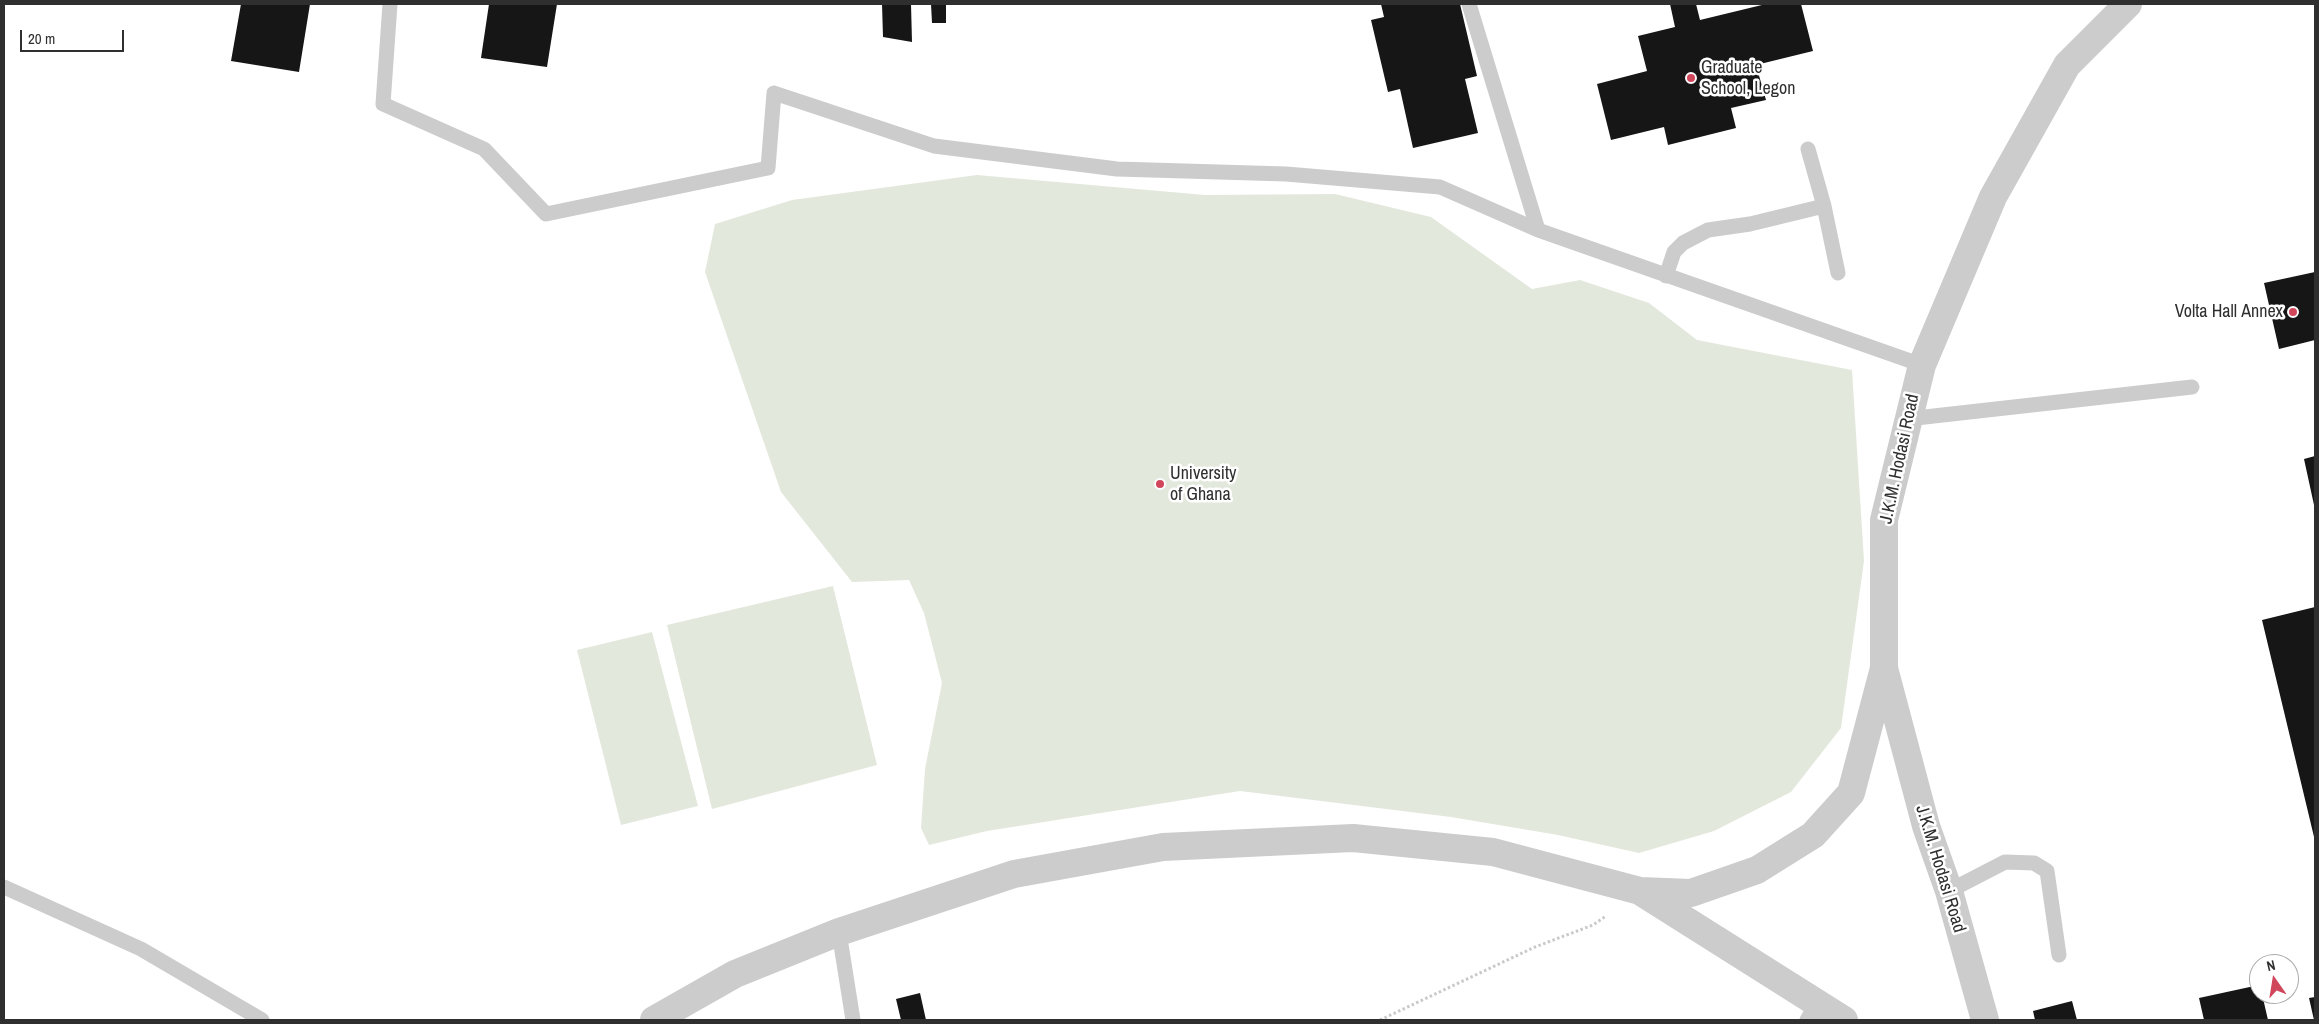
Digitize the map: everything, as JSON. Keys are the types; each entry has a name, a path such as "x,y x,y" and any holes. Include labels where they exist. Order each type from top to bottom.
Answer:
{"street":[{"name":"J.K.M. Hodasi Road","path":"1985,1020 1949,891 1926,826 1884,668 1884,520 1907,419 1922,365 1993,197 2067,65 2128,4"},
{"path":"654,1020 735,974 840,932 1014,874 1163,847 1352,838 1494,852 1640,891 1691,892 1757,870 1813,835 1851,793 1884,668"},
{"path":"1640,891 1812,1011 1844,1020"}],"lane":[{"path":"390,4 383,104 484,149 546,214 768,168 774,93 934,146 1118,169 1286,174 1440,187 1538,230 1922,365"},
{"path":"1469,4 1538,230"},
{"path":"1808,149 1824,206 1838,272"},
{"path":"1666,276 1674,252 1683,243 1708,230 1750,224 1824,206"},
{"path":"1907,419 2192,387"},
{"path":"1949,891 2005,862 2034,863 2047,872 2059,955"},
{"path":"4,887 141,949 262,1020"},
{"path":"840,932 853,1020"}],"path":[{"path":"1380,1020 1535,947 1593,925 1640,891"}],"shaded area":[{"path":"977,175 1205,195 1335,194 1431,217 1532,289 1580,280 1649,303 1697,340 1852,370 1864,561 1841,728 1791,792 1714,831 1639,853 1558,835 1451,817 1240,791 987,831 929,845 921,828 925,769 942,683 924,613 909,580 852,582 781,492 705,272 715,224 792,200"},
{"path":"833,586 877,765 712,809 667,625"},
{"path":"652,632 698,806 621,825 577,650"}],"building":[{"path":"241,4 310,4 299,72 231,61"},
{"path":"489,4 557,4 547,67 481,58"},
{"path":"882,4 911,4 912,42 883,37"},
{"path":"931,4 946,4 946,23 932,23"},
{"path":"1381,4 1460,4 1477,76 1465,79 1478,133 1413,148 1400,89 1388,92 1371,20 1384,17"},
{"name":"Graduate School, Legon","path":"1670,4 1696,4 1700,20 1766,4 1801,4 1813,51 1756,65 1766,100 1731,108 1736,128 1668,145 1664,127 1611,140 1597,84 1647,71 1638,36 1675,27"},
{"name":"Volta Hall Annex","path":"2315,272 2315,340 2279,349 2264,283"},
{"path":"2315,456 2315,505 2314,505 2304,459"},
{"path":"2315,607 2315,841 2262,620"},
{"path":"2249,987 2249,1004 2264,1004 2268,1020 2204,1020 2199,998"},
{"path":"920,993 926,1020 901,1020 896,999"},
{"path":"2315,997 2315,1020 2314,1020 2309,998"},
{"path":"2072,1001 2077,1020 2035,1020 2033,1011"}],"place":[{"name":"Graduate School, Legon","path":"1691,78"},
{"name":"Volta Hall Annex","path":"2293,312"},
{"name":"University of Ghana","path":"1160,484"}]}
